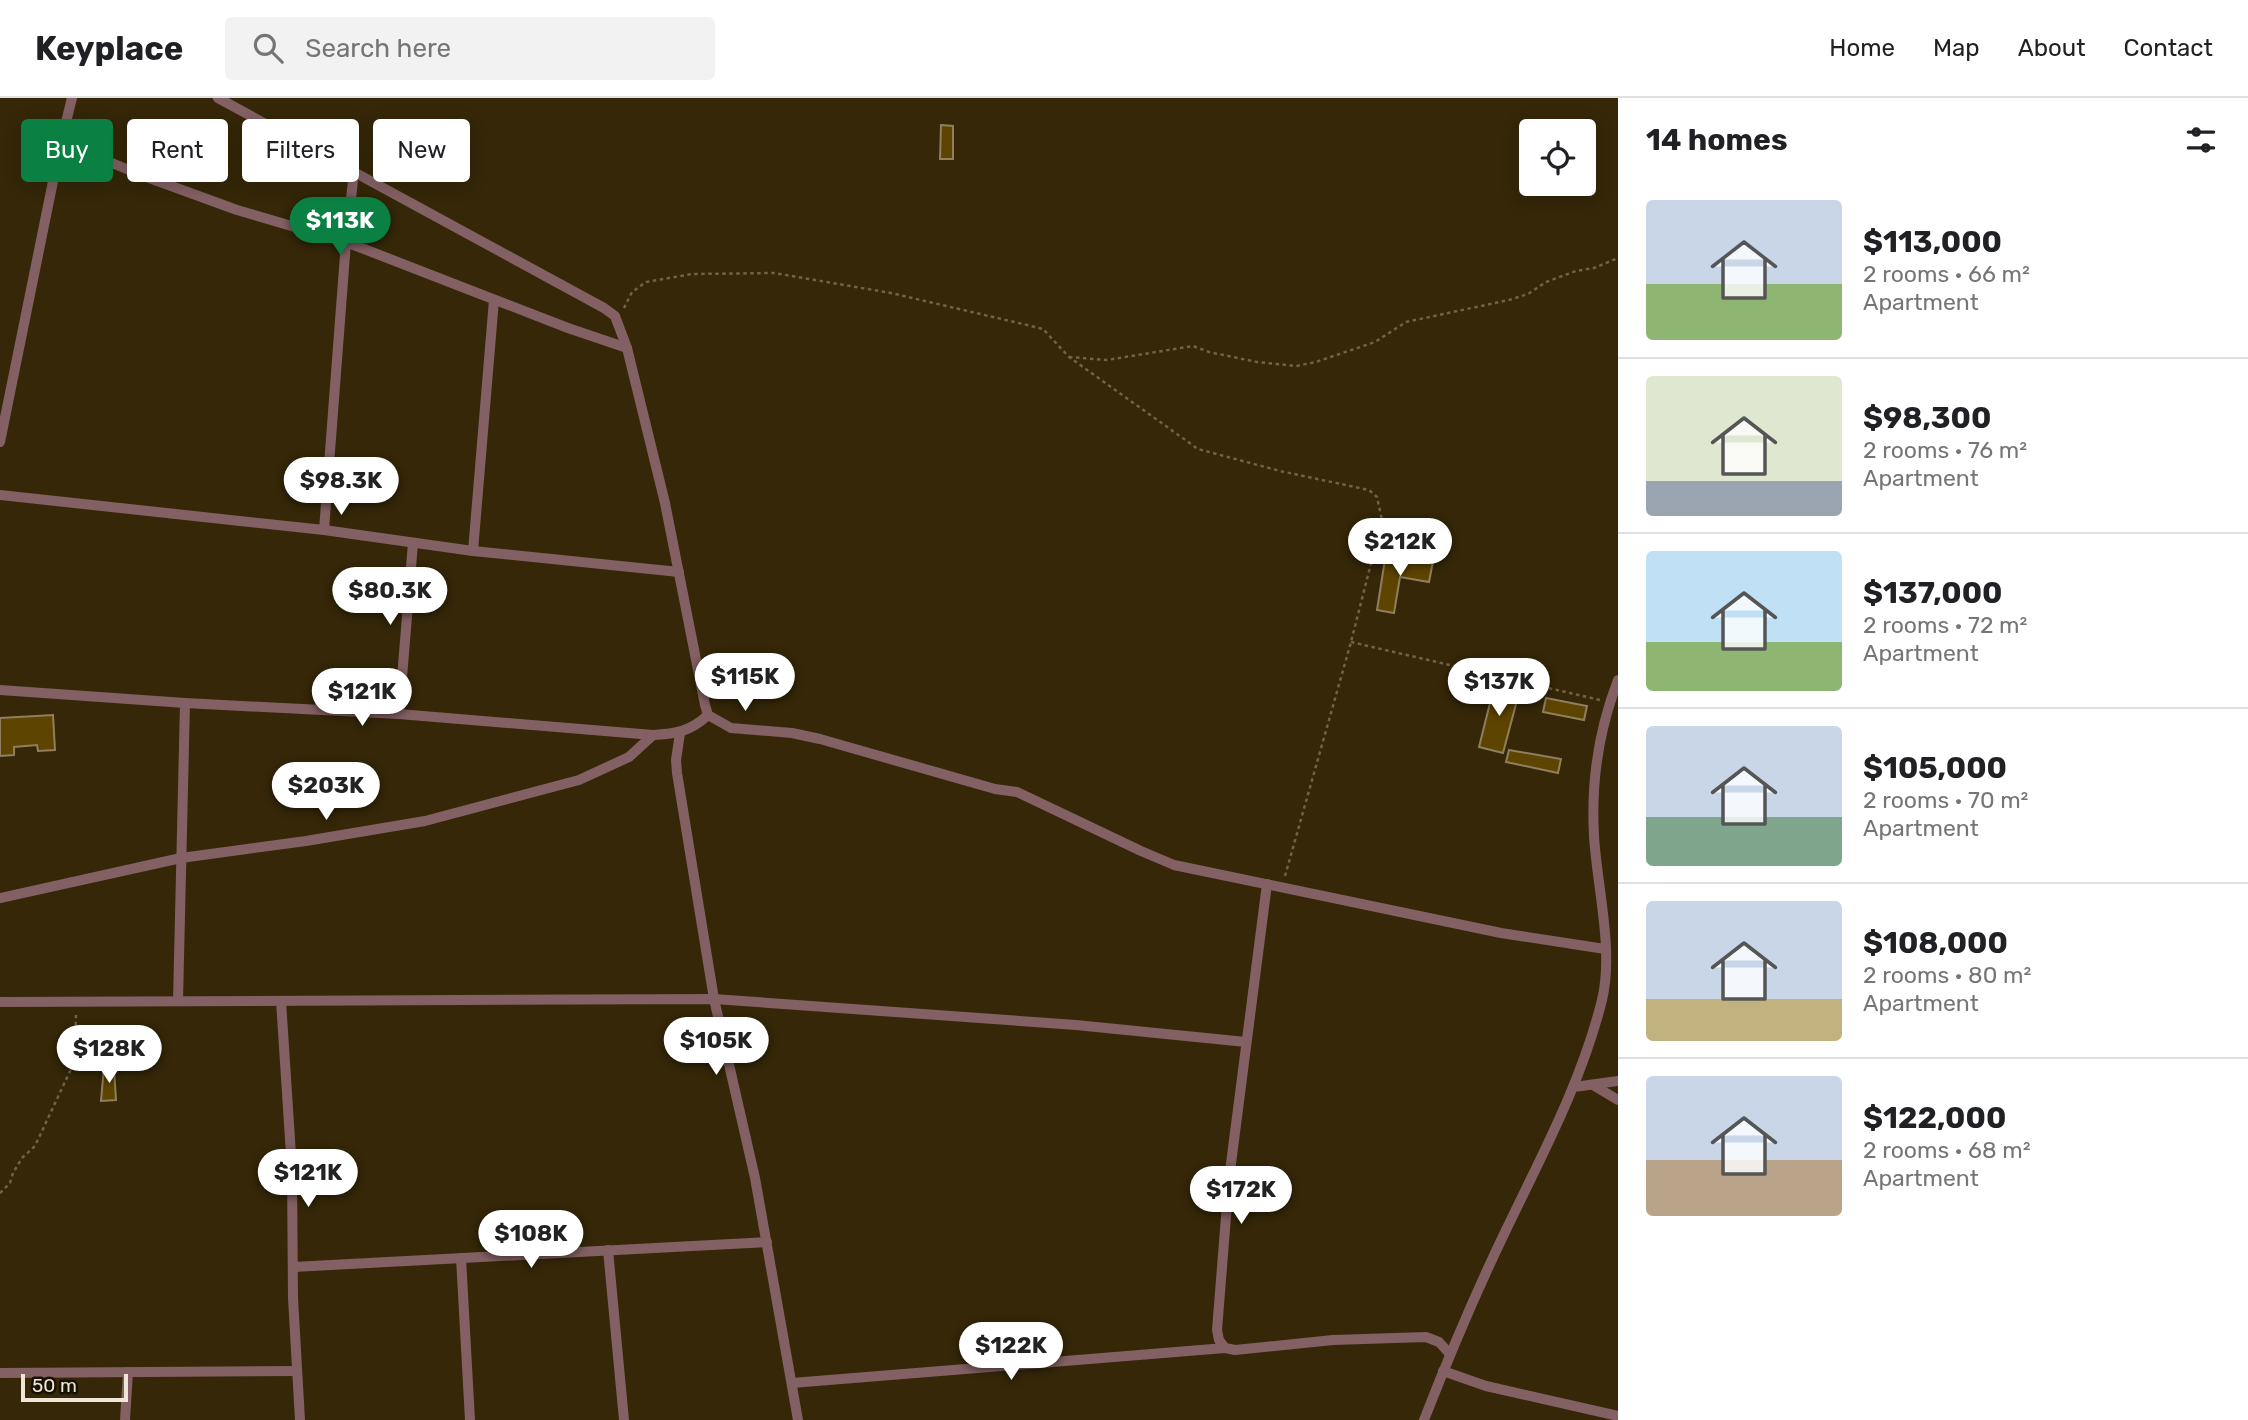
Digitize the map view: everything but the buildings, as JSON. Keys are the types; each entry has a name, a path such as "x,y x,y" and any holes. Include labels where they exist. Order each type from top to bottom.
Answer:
{"street":[{"path":"67,119 72,98"},
{"path":"218,98 257,119"},
{"path":"113,162 237,210 346,242 568,328 627,348"},
{"path":"359,175 604,307 615,316 627,348 665,503 705,705 708,715 716,721 731,728 820,738 995,789 1017,792 1141,852 1174,865 1501,933 1605,949"},
{"path":"0,442 53,182"},
{"path":"324,530 353,182"},
{"path":"473,551 494,300"},
{"path":"0,495 324,530 473,551 679,572"},
{"path":"399,714 413,543"},
{"path":"1424,1420 1449,1353 1574,1087 1602,1000 1607,963 1594,835 1594,788 1602,729 1618,680"},
{"path":"0,690 399,714 653,736 680,733 697,725 708,715"},
{"path":"178,1001 185,703"},
{"path":"680,733 677,774 715,999 755,1178 798,1420"},
{"path":"0,898 181,858 425,821 514,799 579,780 629,757 653,736"},
{"path":"1225,1348 1219,1340 1217,1330 1228,1179 1267,884"},
{"path":"0,1002 715,999 1076,1025 1246,1042"},
{"path":"281,1000 292,1170 293,1267 300,1420"},
{"path":"1574,1087 1618,1081"},
{"path":"1593,1084 1618,1100"},
{"path":"293,1267 766,1242"},
{"path":"608,1250 624,1420"},
{"path":"461,1258 470,1420"},
{"path":"792,1383 1225,1348 1235,1350 1333,1340 1426,1338 1439,1342 1449,1353"},
{"path":"0,1373 297,1371"},
{"path":"1443,1371 1486,1386 1618,1416"},
{"path":"125,1420 128,1372"}],"path":[{"path":"1069,357 1107,360 1193,346 1257,362 1296,366 1375,342 1406,322 1509,300 1528,294 1546,282 1618,258"},
{"path":"620,324 625,304 632,292 646,282 692,274 774,273 891,293 1043,329 1069,357 1198,449 1280,471 1370,490 1377,497 1382,520 1351,642 1282,887"},
{"path":"1351,642 1610,702"},
{"path":"0,1193 9,1183 22,1158 35,1146 71,1069 75,1049 76,1002"}]}
